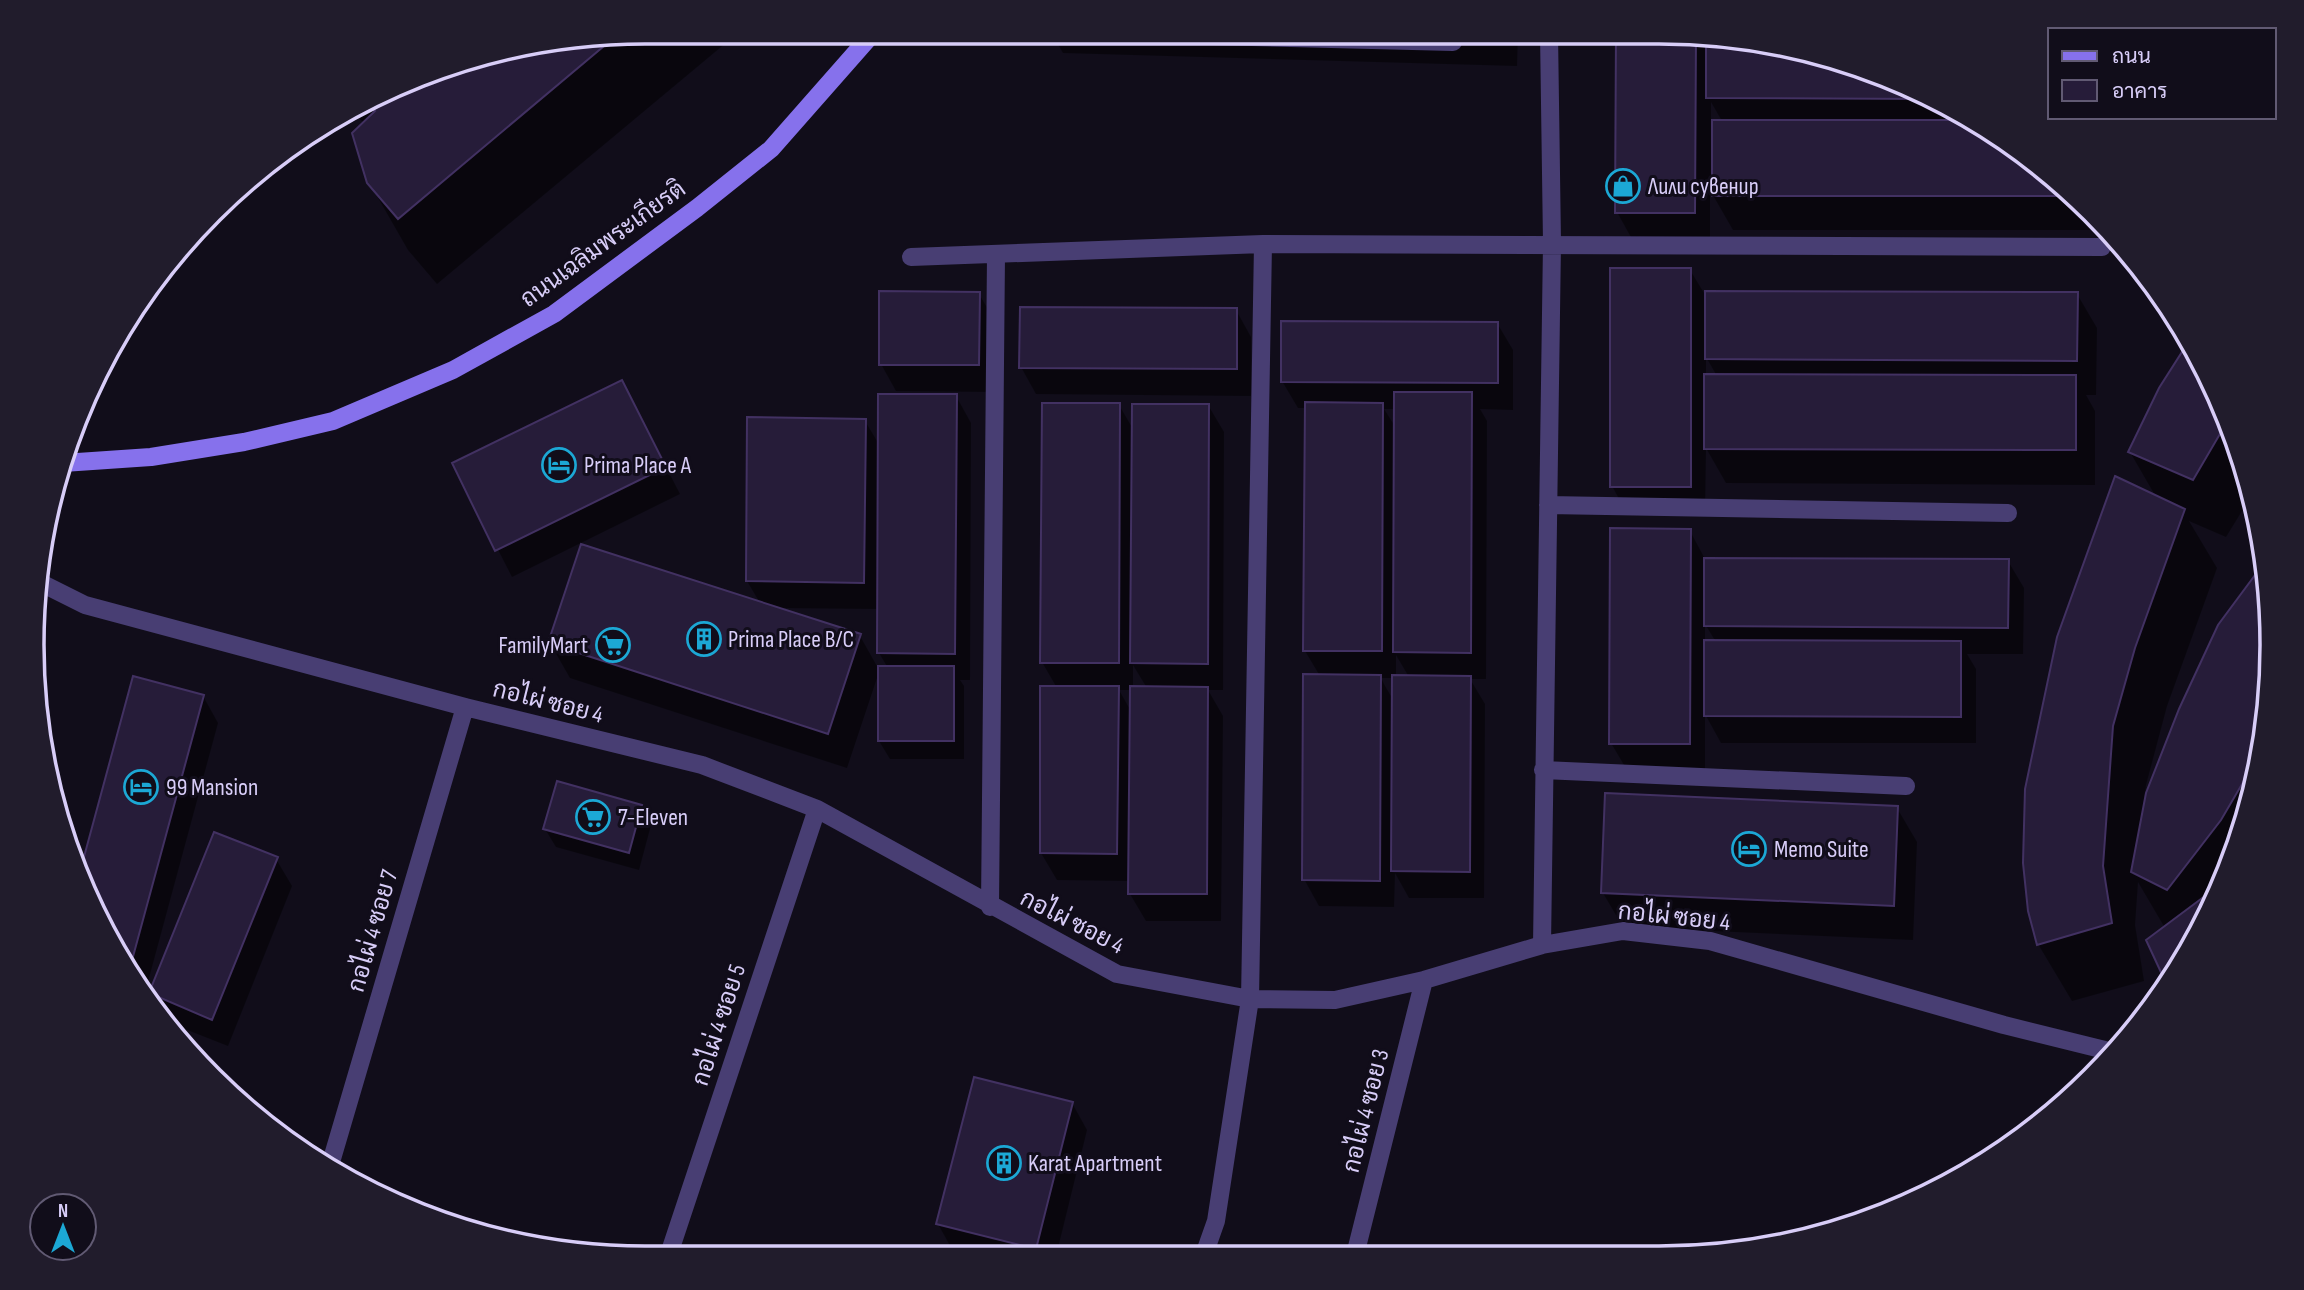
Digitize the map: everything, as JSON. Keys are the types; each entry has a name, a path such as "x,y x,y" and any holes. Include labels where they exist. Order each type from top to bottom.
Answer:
{"main road":[{"name":"ถนนเฉลิมพระเกียรติ","path":"73,462 151,457 244,442 333,421 453,370 554,314 708,200 771,149 863,44"}],"street":[{"path":"1542,945 1552,243 1549,44"},
{"path":"1207,1246 1216,1221 1250,999 1263,244"},
{"path":"911,257 1263,244 2102,247"},
{"path":"990,907 996,255"},
{"path":"1548,505 2008,513"},
{"name":"กอไผ่ ซอย 4","path":"47,586 85,605 465,707 702,765 817,809 990,907 1117,974 1250,999 1335,1000 1424,980 1542,945 1623,931 1710,941 2004,1025 2103,1050"},
{"name":"กอไผ่ 4 ซอย 7","path":"332,1158 465,707"},
{"path":"1543,770 1906,786"},
{"name":"กอไผ่ 4 ซอย 5","path":"672,1246 817,809"},
{"name":"กอไผ่ 4 ซอย 3","path":"1357,1246 1424,980"}],"building":[{"path":"1616,44 1696,45 1695,213 1615,213"},
{"path":"605,45 398,219 367,183 352,133 375,111 373,109 415,90 489,64 528,55"},
{"path":"1706,46 1776,55 1815,64 1909,99 1706,98"},
{"path":"1712,120 1952,120 1993,145 2058,196 1712,196"},
{"path":"1610,268 1691,268 1691,487 1610,487"},
{"path":"879,291 980,292 979,365 879,365"},
{"path":"1705,291 2078,292 2077,361 1705,359"},
{"path":"1020,307 1237,308 1237,369 1019,368"},
{"path":"1281,321 1498,322 1498,383 1281,382"},
{"path":"2183,350 2221,433 2193,480 2128,452 2159,388"},
{"path":"1704,374 2076,375 2076,450 1704,449"},
{"name":"Prima Place A","path":"622,380 666,467 495,551 452,463"},
{"path":"1394,392 1472,392 1471,653 1393,652"},
{"path":"878,394 957,394 955,654 877,653"},
{"path":"1305,402 1383,403 1382,651 1303,651"},
{"path":"1042,403 1120,403 1119,663 1040,663"},
{"path":"1132,404 1209,404 1208,664 1130,663"},
{"path":"747,417 866,419 864,583 746,581"},
{"path":"2115,476 2185,509 2135,648 2113,726 2103,866 2112,923 2037,945 2028,911 2023,863 2025,789 2057,637"},
{"path":"1610,528 1691,529 1690,744 1609,744"},
{"name":"Prima Place B/C","path":"581,544 861,634 828,734 548,643"},
{"path":"1704,558 2009,559 2008,628 1704,626"},
{"path":"2256,574 2259,606 2259,684 2245,779 2221,820 2167,890 2131,872 2146,793 2179,709 2218,625"},
{"path":"1704,640 1961,641 1961,717 1704,716"},
{"path":"878,666 954,666 954,741 878,741"},
{"path":"1303,674 1381,675 1380,881 1302,880"},
{"path":"1392,675 1471,676 1470,872 1391,871"},
{"name":"99 Mansion","path":"133,676 204,695 132,959 106,911 84,858"},
{"path":"1040,686 1119,686 1117,854 1040,853"},
{"path":"1130,686 1208,687 1207,894 1128,894"},
{"name":"7-Eleven","path":"557,781 642,805 629,853 543,829"},
{"name":"Memo Suite","path":"1605,793 1898,806 1894,906 1601,893"},
{"path":"214,832 278,857 212,1020 158,997 151,988"},
{"path":"2205,896 2180,946 2162,974 2146,940"},
{"name":"Karat Apartment","path":"974,1077 1073,1102 1037,1246 1024,1246 936,1224"}],"place":[{"name":"Лили сувенир","path":"1623,186"},
{"name":"Prima Place A","path":"559,465"},
{"name":"Prima Place B/C","path":"704,639"},
{"name":"FamilyMart","path":"613,645"},
{"name":"99 Mansion","path":"141,787"},
{"name":"7-Eleven","path":"593,817"},
{"name":"Memo Suite","path":"1749,849"},
{"name":"Karat Apartment","path":"1004,1163"}]}
